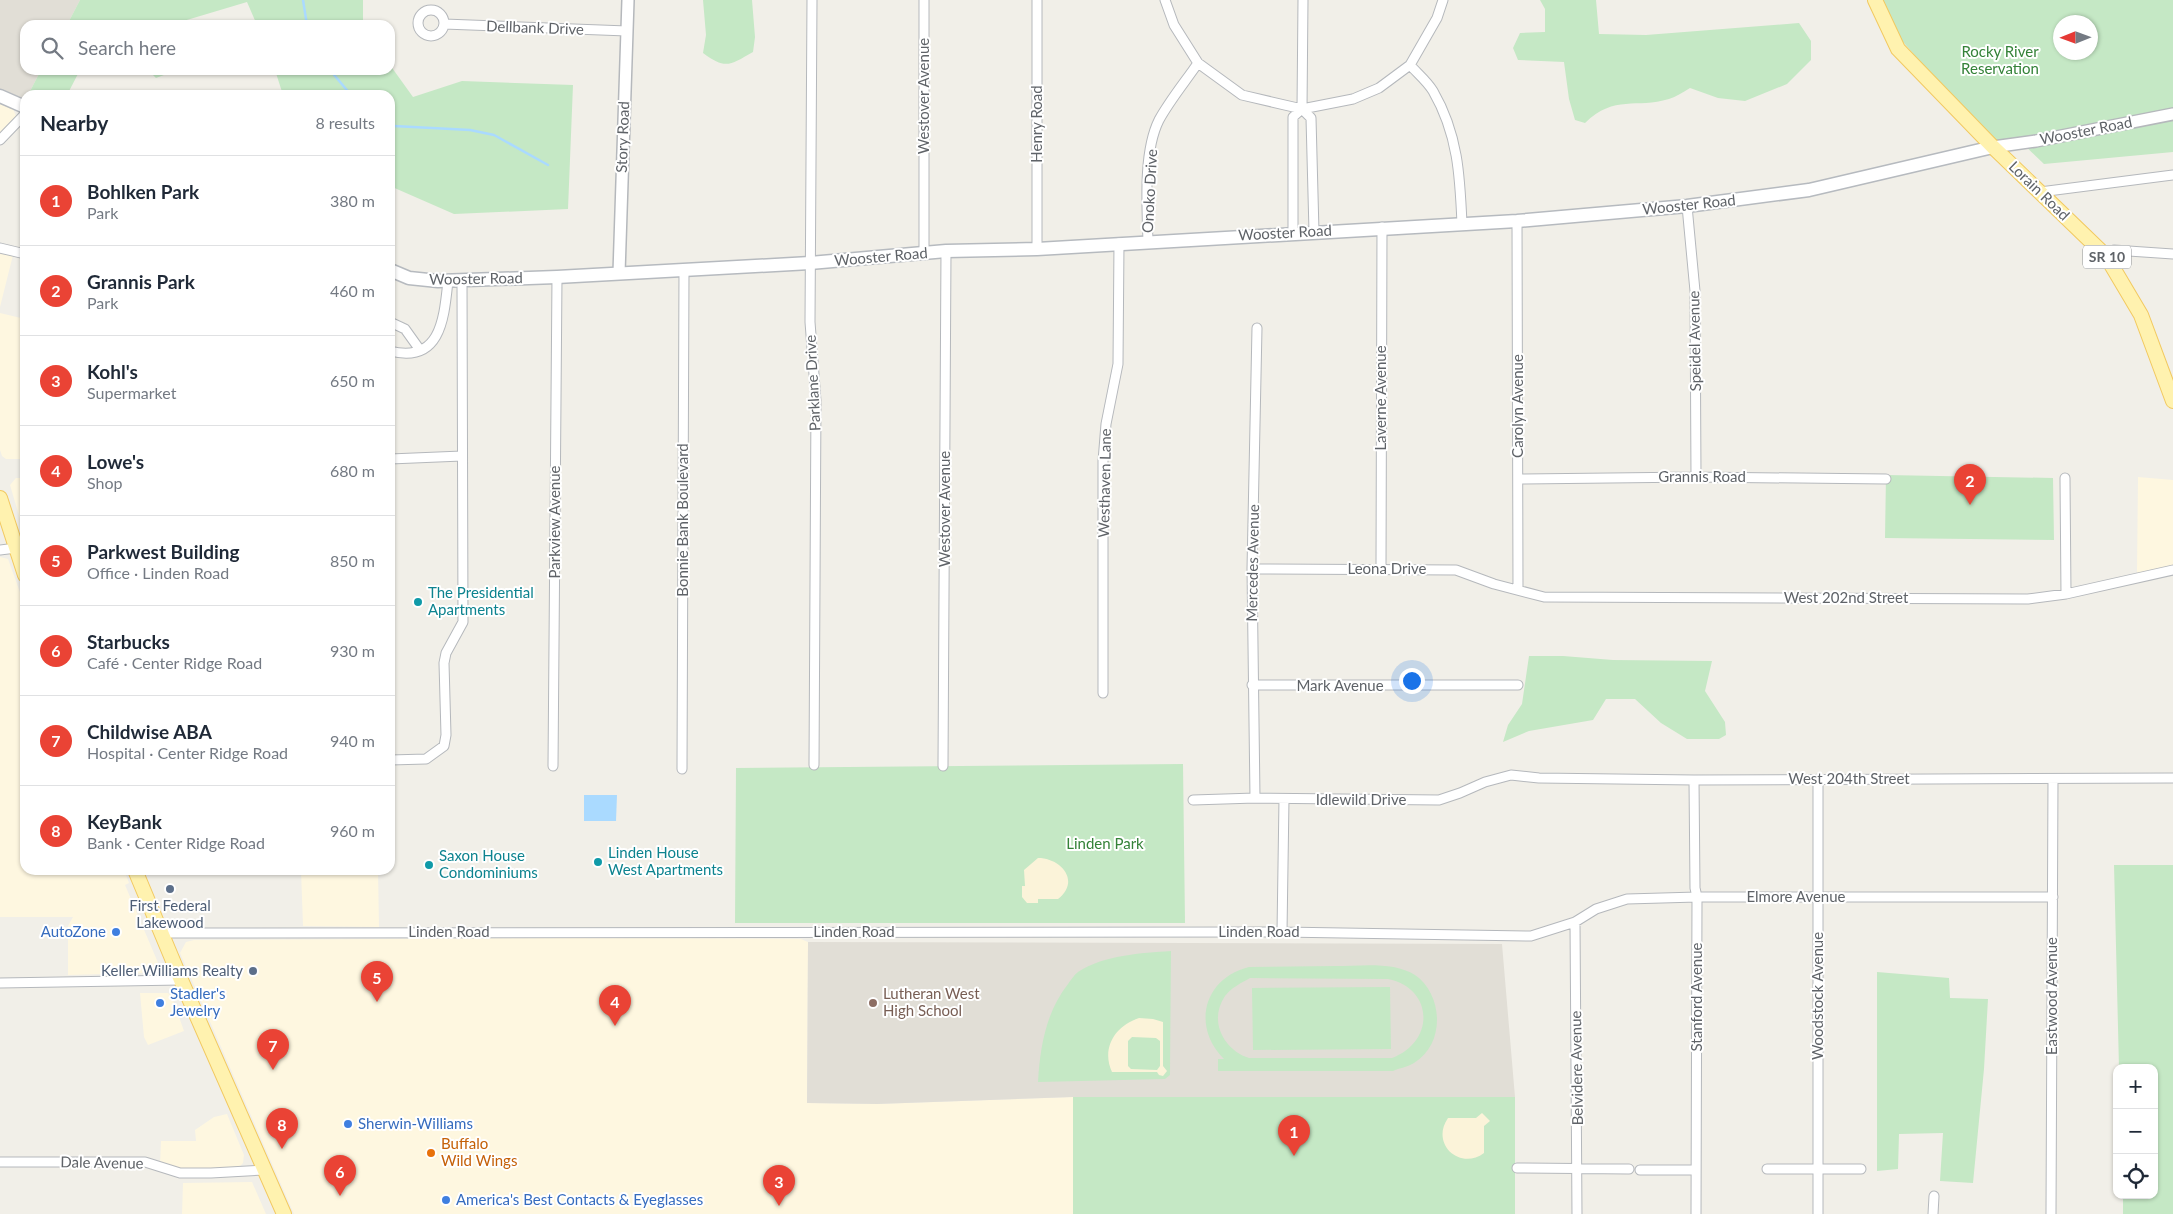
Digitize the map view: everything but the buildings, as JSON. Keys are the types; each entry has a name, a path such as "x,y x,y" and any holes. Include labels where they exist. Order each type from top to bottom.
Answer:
{"main road":[{"name":"Lorain Road","path":"1875,0 1898,49 1993,147 2106,256 2141,316 2173,401"},
{"path":"0,96 20,106"},
{"name":"Wooster Road","path":"395,272 409,278 448,281 557,277 810,263 946,251 1037,249 1517,221 1688,206 1808,190 1993,147"},
{"path":"0,498 20,560"},
{"path":"137,875 263,1170 284,1214"}],"street":[{"name":"Story Road","path":"620,273 628,0"},
{"name":"Parklane Drive","path":"812,0 810,263 812,349 816,401 814,766"},
{"name":"Westover Avenue","path":"924,0 924,253"},
{"name":"Henry Road","path":"1037,0 1037,249"},
{"path":"1165,0 1174,25 1198,63 1242,95 1302,109 1353,99 1378,88 1410,65 1437,18 1443,0"},
{"path":"1303,0 1302,109 1311,118 1314,232"},
{"name":"Dellbank Drive","path":"444,24 626,31"},
{"name":"Onoko Drive","path":"1148,242 1148,170 1151,146 1158,122 1198,63"},
{"path":"1410,65 1432,89 1450,126 1459,164 1462,224"},
{"path":"1293,233 1293,117 1302,109"},
{"name":"Wooster Road","path":"1993,147 2036,142 2173,114"},
{"path":"0,140 20,119"},
{"path":"2040,192 2173,175"},
{"name":"Speidel Avenue","path":"1688,206 1695,291 1696,477"},
{"name":"Carolyn Avenue","path":"1517,221 1518,590"},
{"name":"Laverne Avenue","path":"1381,569 1382,228"},
{"name":"Westhaven Lane","path":"1103,693 1103,461 1106,424 1118,364 1119,243"},
{"path":"0,248 20,253"},
{"path":"2106,256 2114,250 2173,254"},
{"name":"Westover Avenue","path":"943,766 946,251"},
{"name":"Bonnie Bank Boulevard","path":"682,770 684,270"},
{"name":"Parkview Avenue","path":"553,766 557,277"},
{"path":"395,352 413,354 436,339 445,309 448,281"},
{"path":"395,760 426,759 444,746 446,735 444,663 446,653 463,622 462,281"},
{"path":"395,324 406,329 420,350"},
{"name":"Mercedes Avenue","path":"1255,798 1252,685 1252,569 1257,328"},
{"path":"395,459 462,456"},
{"name":"Grannis Road","path":"1518,479 1696,477 1886,478"},
{"path":"2065,478 2066,594"},
{"path":"0,550 16,548"},
{"name":"Leona Drive","path":"1252,569 1456,570 1494,584 1518,590"},
{"name":"West 202nd Street","path":"1518,590 1544,597 2028,599 2066,594 2173,570"},
{"name":"Mark Avenue","path":"1252,685 1518,685"},
{"name":"Idlewild Drive","path":"1193,800 1255,798 1284,800 1438,800 1485,782 1511,775 1524,777"},
{"name":"West 204th Street","path":"1524,777 1694,780 2173,778"},
{"name":"Woodstock Avenue","path":"1818,779 1818,1214"},
{"name":"Eastwood Avenue","path":"2051,1214 2053,779"},
{"name":"Stanford Avenue","path":"1694,780 1695,886 1697,896 1696,1214"},
{"path":"1282,932 1284,800"},
{"name":"Elmore Avenue","path":"1546,931 1575,922 1596,909 1627,899 1697,896 1818,898 2053,897"},
{"name":"Belvidere Avenue","path":"1575,922 1577,1214"},
{"name":"Linden Road","path":"161,933 1282,932 1531,936 1546,931"},
{"path":"0,983 181,980"},
{"name":"Dale Avenue","path":"0,1162 145,1162 180,1173 263,1170"},
{"path":"1517,1168 1629,1170"},
{"path":"1767,1169 1861,1169"},
{"path":"1640,1170 1696,1170"},
{"path":"1934,1196 1934,1214"}],"shaded area":[{"path":"0,0 80,0 70,20 20,20 20,75 38,75 31,90 20,90 20,101 0,93"},
{"path":"0,102 12,107 16,116 0,135"},
{"path":"0,251 13,255 0,307"},
{"path":"0,313 20,318 20,459 6,459 2,456 0,450"},
{"path":"2138,477 2173,480 2173,566 2137,573"},
{"path":"16,478 20,478 20,519 10,485"},
{"path":"0,557 8,559 20,592 20,875 126,875 129,883 125,885 159,965 142,973 68,975 68,926 73,917 0,917"},
{"path":"301,875 378,875 379,927 303,926"},
{"path":"801,939 808,942 807,1103 877,1104 1073,1097 1073,1214 294,1214 180,953 186,942 194,940"},
{"path":"808,942 1502,944 1515,1097 1073,1097 877,1104 807,1103"},
{"path":"140,993 168,993 172,997 184,1031 148,1045 144,1037"},
{"path":"227,1114 244,1155 243,1163 236,1170 174,1169 160,1165 161,1141 196,1141 195,1130 214,1117"},
{"path":"252,1182 266,1214 182,1214 183,1183"}],"green space":[{"path":"80,0 363,0 363,20 255,20 247,2 187,20 70,20"},
{"path":"703,0 752,0 755,37 753,52 728,64 717,62 703,53 706,35"},
{"path":"1540,0 1596,0 1599,34 1646,35 1799,23 1811,41 1811,60 1787,84 1745,101 1718,98 1690,88 1677,96 1657,102 1616,105 1606,108 1585,123 1575,120 1569,99 1564,62 1518,60 1513,48 1520,33 1545,32 1545,9"},
{"name":"Rocky River Reservation","path":"1882,0 2173,0 2173,152 2044,164 2020,141 1993,146 1885,21"},
{"path":"395,72 413,97 462,81 573,85 568,209 454,214 395,188 395,90 281,90 277,75 395,75"},
{"path":"38,75 77,75 70,90 31,90"},
{"path":"153,75 164,75 156,78"},
{"path":"1886,475 2053,478 2054,540 1885,538"},
{"path":"1529,656 1563,656 1613,660 1712,661 1705,691 1725,722 1726,735 1719,739 1687,739 1661,723 1635,699 1606,699 1593,720 1529,731 1503,742 1508,725 1522,704"},
{"name":"Linden Park","path":"1183,764 1185,923 735,923 736,768"},
{"path":"2114,865 2173,865 2173,1214 2123,1214 2123,1199 2158,1199 2158,1064 2119,1064"},
{"path":"1171,951 1170,1075 1165,1079 1038,1082 1040,1056 1049,1018 1060,995 1077,973 1088,966 1111,958"},
{"path":"1376,965 1407,971 1424,983 1431,994 1437,1019 1436,1032 1432,1044 1424,1055 1414,1063 1393,1071 1218,1071 1218,1059 1224,1059 1214,1046 1208,1032 1207,1005 1221,981 1249,967","holes":["1250,978 1388,979 1403,984 1414,993 1421,1003 1423,1015 1422,1028 1416,1040 1406,1050 1392,1058 1249,1058 1232,1048 1221,1033 1218,1015 1225,996 1233,988"]},
{"path":"1877,972 1949,978 1950,998 1988,999 1984,1069 1973,1183 1940,1181 1943,1133 1899,1134 1898,1169 1877,1171"},
{"path":"1390,987 1391,1049 1253,1050 1252,988"},
{"path":"1073,1097 1515,1097 1515,1214 1073,1214"}],"sand":[{"path":"1038,858 1046,859 1060,866 1068,878 1068,885 1065,892 1058,899 1038,899 1038,903 1027,903 1022,897 1022,886 1025,886 1024,870"},
{"path":"1139,1018 1163,1022 1163,1066 1167,1071 1163,1076 1157,1072 1112,1072 1108,1055 1109,1046 1117,1032","holes":["1132,1037 1156,1038 1160,1041 1160,1066 1157,1070 1131,1069 1128,1066 1128,1041"]},
{"path":"1482,1113 1490,1121 1484,1126 1484,1153 1475,1158 1457,1157 1445,1145 1443,1137 1443,1128 1448,1118 1476,1118"}],"water":[{"path":"584,795 617,795 616,821 584,821"}],"waterway":[{"path":"303,0 306,20"},
{"path":"334,75 347,90"},
{"path":"395,126 470,130 494,135 548,165"}],"place":[{"name":"Grannis Park","path":"1970,505"},
{"name":"The Presidential Apartments","path":"418,602"},
{"name":"Linden House West Apartments","path":"598,862"},
{"name":"Saxon House Condominiums","path":"429,865"},
{"name":"First Federal Lakewood","path":"170,889"},
{"name":"AutoZone","path":"116,932"},
{"name":"Keller Williams Realty","path":"253,971"},
{"name":"Parkwest Building","path":"377,1002"},
{"name":"Stadler's Jewelry","path":"160,1003"},
{"name":"Lutheran West High School","path":"873,1003"},
{"name":"Lowe's","path":"615,1026"},
{"name":"Childwise ABA","path":"273,1070"},
{"name":"Sherwin-Williams","path":"348,1124"},
{"name":"KeyBank","path":"282,1149"},
{"name":"Buffalo Wild Wings","path":"431,1153"},
{"name":"Bohlken Park","path":"1294,1156"},
{"name":"Starbucks","path":"340,1196"},
{"name":"America's Best Contacts & Eyeglasses","path":"446,1200"},
{"name":"Kohl's","path":"779,1206"}]}
